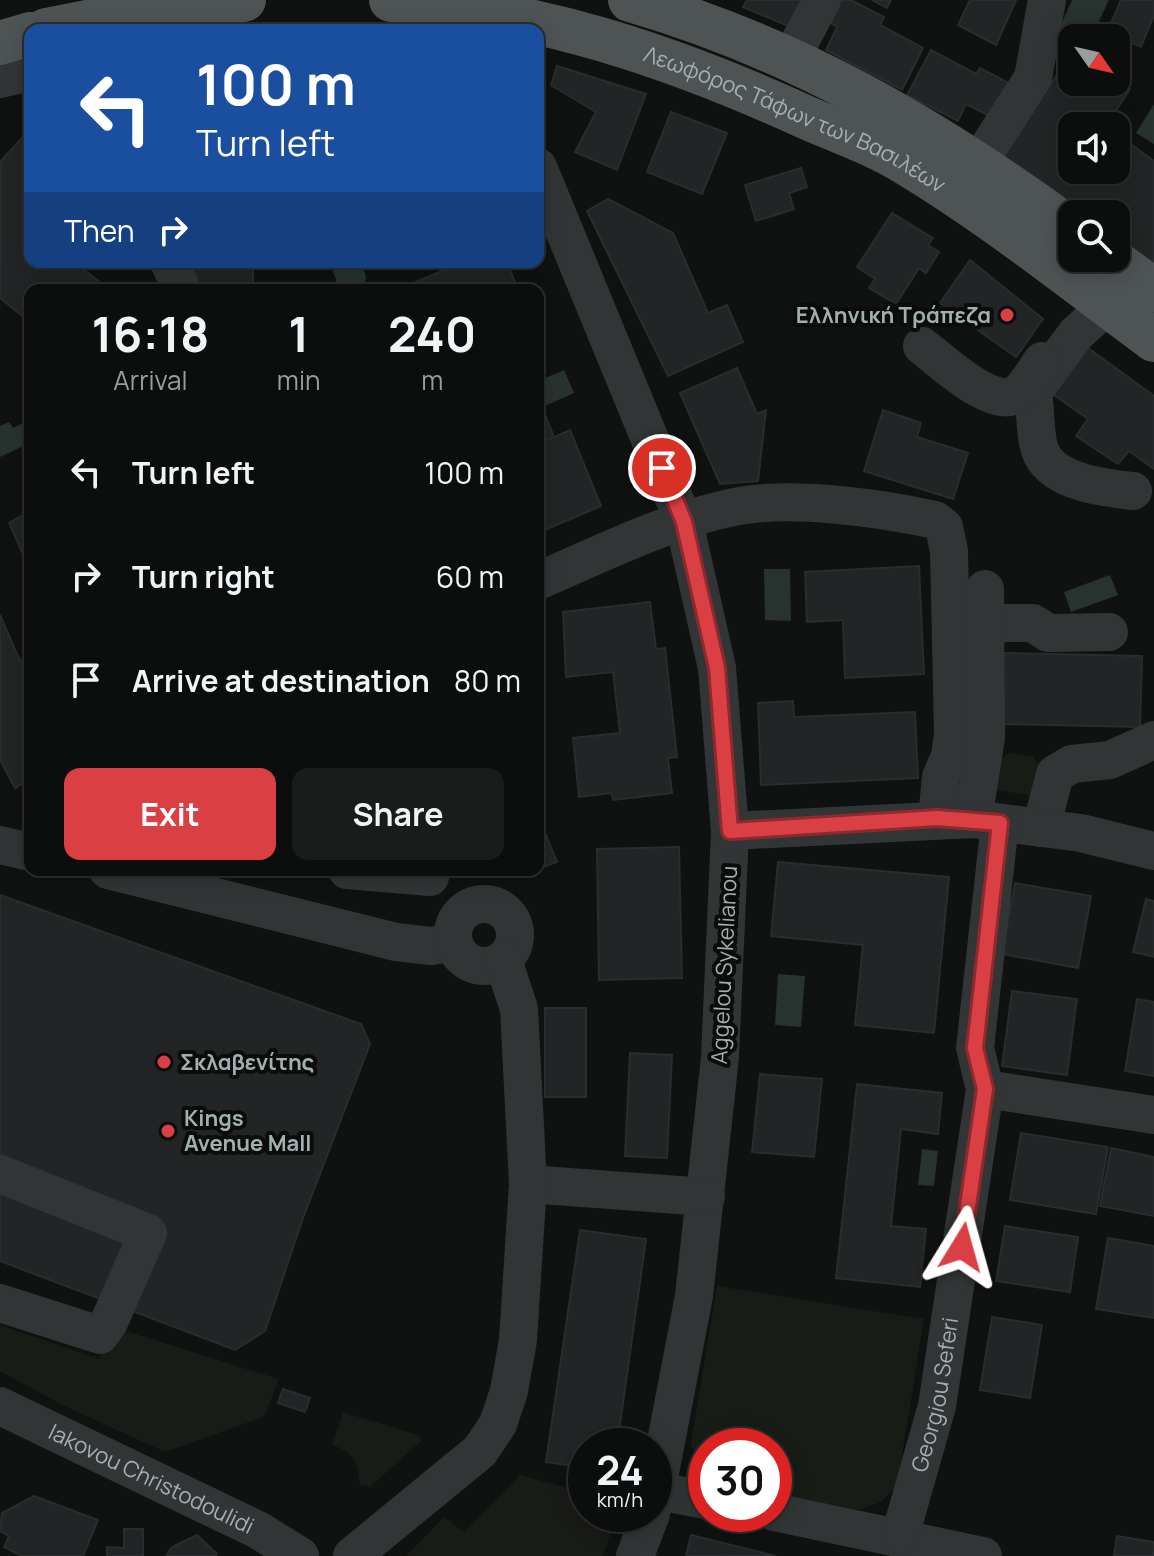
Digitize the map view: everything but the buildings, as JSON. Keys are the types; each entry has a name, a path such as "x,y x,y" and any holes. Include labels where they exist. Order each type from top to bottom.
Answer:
{"main road":[{"path":"88,24 169,6 244,0"},
{"name":"Λεωφόρος Τάφων των Βασιλέων","path":"391,0 479,20 513,24"},
{"name":"Λεωφόρος Τάφων των Βασιλέων","path":"630,0 688,17 791,58 890,108 979,162 1058,220"},
{"name":"Λεωφόρος Τάφων των Βασιλέων","path":"544,28 589,33 655,54 895,157 1102,286 1154,340"},
{"path":"0,43 24,36"},
{"name":"Λεωφόρος Τάφων των Βασιλέων","path":"1102,286 1154,290"}],"street":[{"path":"791,58 822,0"},
{"path":"979,162 1033,78 1047,0"},
{"path":"0,79 24,73"},
{"name":"Aggelou Sykelianou","path":"544,182 684,522 717,668 730,831 720,1057 694,1296 668,1428"},
{"path":"922,346 989,396 1008,398 1018,394 1102,286"},
{"path":"1102,286 1076,334 1033,392 1039,442 1042,456 1067,477 1133,491"},
{"path":"544,579 684,522 735,507 790,501 935,520 944,527 949,551 953,734 950,756 941,777 970,820"},
{"path":"970,820 986,738 985,606 1033,623 1048,633 1109,632"},
{"path":"1041,828 1055,774 1072,764 1110,760 1154,740"},
{"path":"730,831 970,820 1081,833 1154,851"},
{"name":"Georgiou Seferi","path":"900,1536 937,1406 985,1089 975,1048 970,820"},
{"path":"0,845 24,851"},
{"path":"132,876 396,942 431,946 455,933 467,910 476,906 497,907 506,913 515,936 510,952 503,960 494,965 474,965 457,951 455,933 429,876"},
{"path":"352,1556 480,1451 498,1424 509,1391 518,1340 528,1184 519,1009 503,960"},
{"path":"985,1089 1154,1115"},
{"path":"0,1174 148,1233 100,1335 0,1303"},
{"path":"528,1184 706,1197"},
{"name":"Iakovou Christodoulidi","path":"0,1406 258,1530 300,1556"},
{"path":"792,1515 983,1556"},
{"name":"Aggelou Sykelianou","path":"635,1556 644,1532"}],"shaded area":[{"path":"1072,0 1109,0 1098,24 1061,24"},
{"path":"1154,104 1154,144 1136,133"},
{"path":"331,268 364,268 366,277 364,284 336,284"},
{"path":"564,370 574,393 544,406 544,378"},
{"path":"9,422 13,428 24,423 24,446 0,457 0,426"},
{"path":"764,569 790,569 791,621 765,620"},
{"path":"1110,575 1118,595 1071,612 1064,592"},
{"path":"1008,753 1032,756 1040,766 1035,796 995,790 1000,761"},
{"path":"778,974 805,976 801,1027 775,1025"},
{"path":"922,1149 938,1151 934,1186 918,1185"},
{"path":"717,1286 924,1319 897,1486 881,1502 860,1510 792,1497 792,1428 693,1428"},
{"path":"0,1325 99,1359 113,1327 279,1379 264,1417 165,1452 62,1405 0,1371"},
{"path":"343,1412 421,1436 421,1441 370,1487 360,1485 354,1459 346,1451 332,1445"},
{"path":"520,1475 568,1488 568,1532 611,1532 603,1556 406,1556 444,1517 464,1532"}],"place":[{"name":"Ελληνική Τράπεζα","path":"1007,315"},
{"name":"Σκλαβενίτης","path":"164,1062"},
{"name":"Kings Avenue Mall","path":"168,1131"}],"route":[{"path":"662,468 684,522 717,668 730,831 937,818 1000,823 975,1048 985,1089 962,1247"}]}
